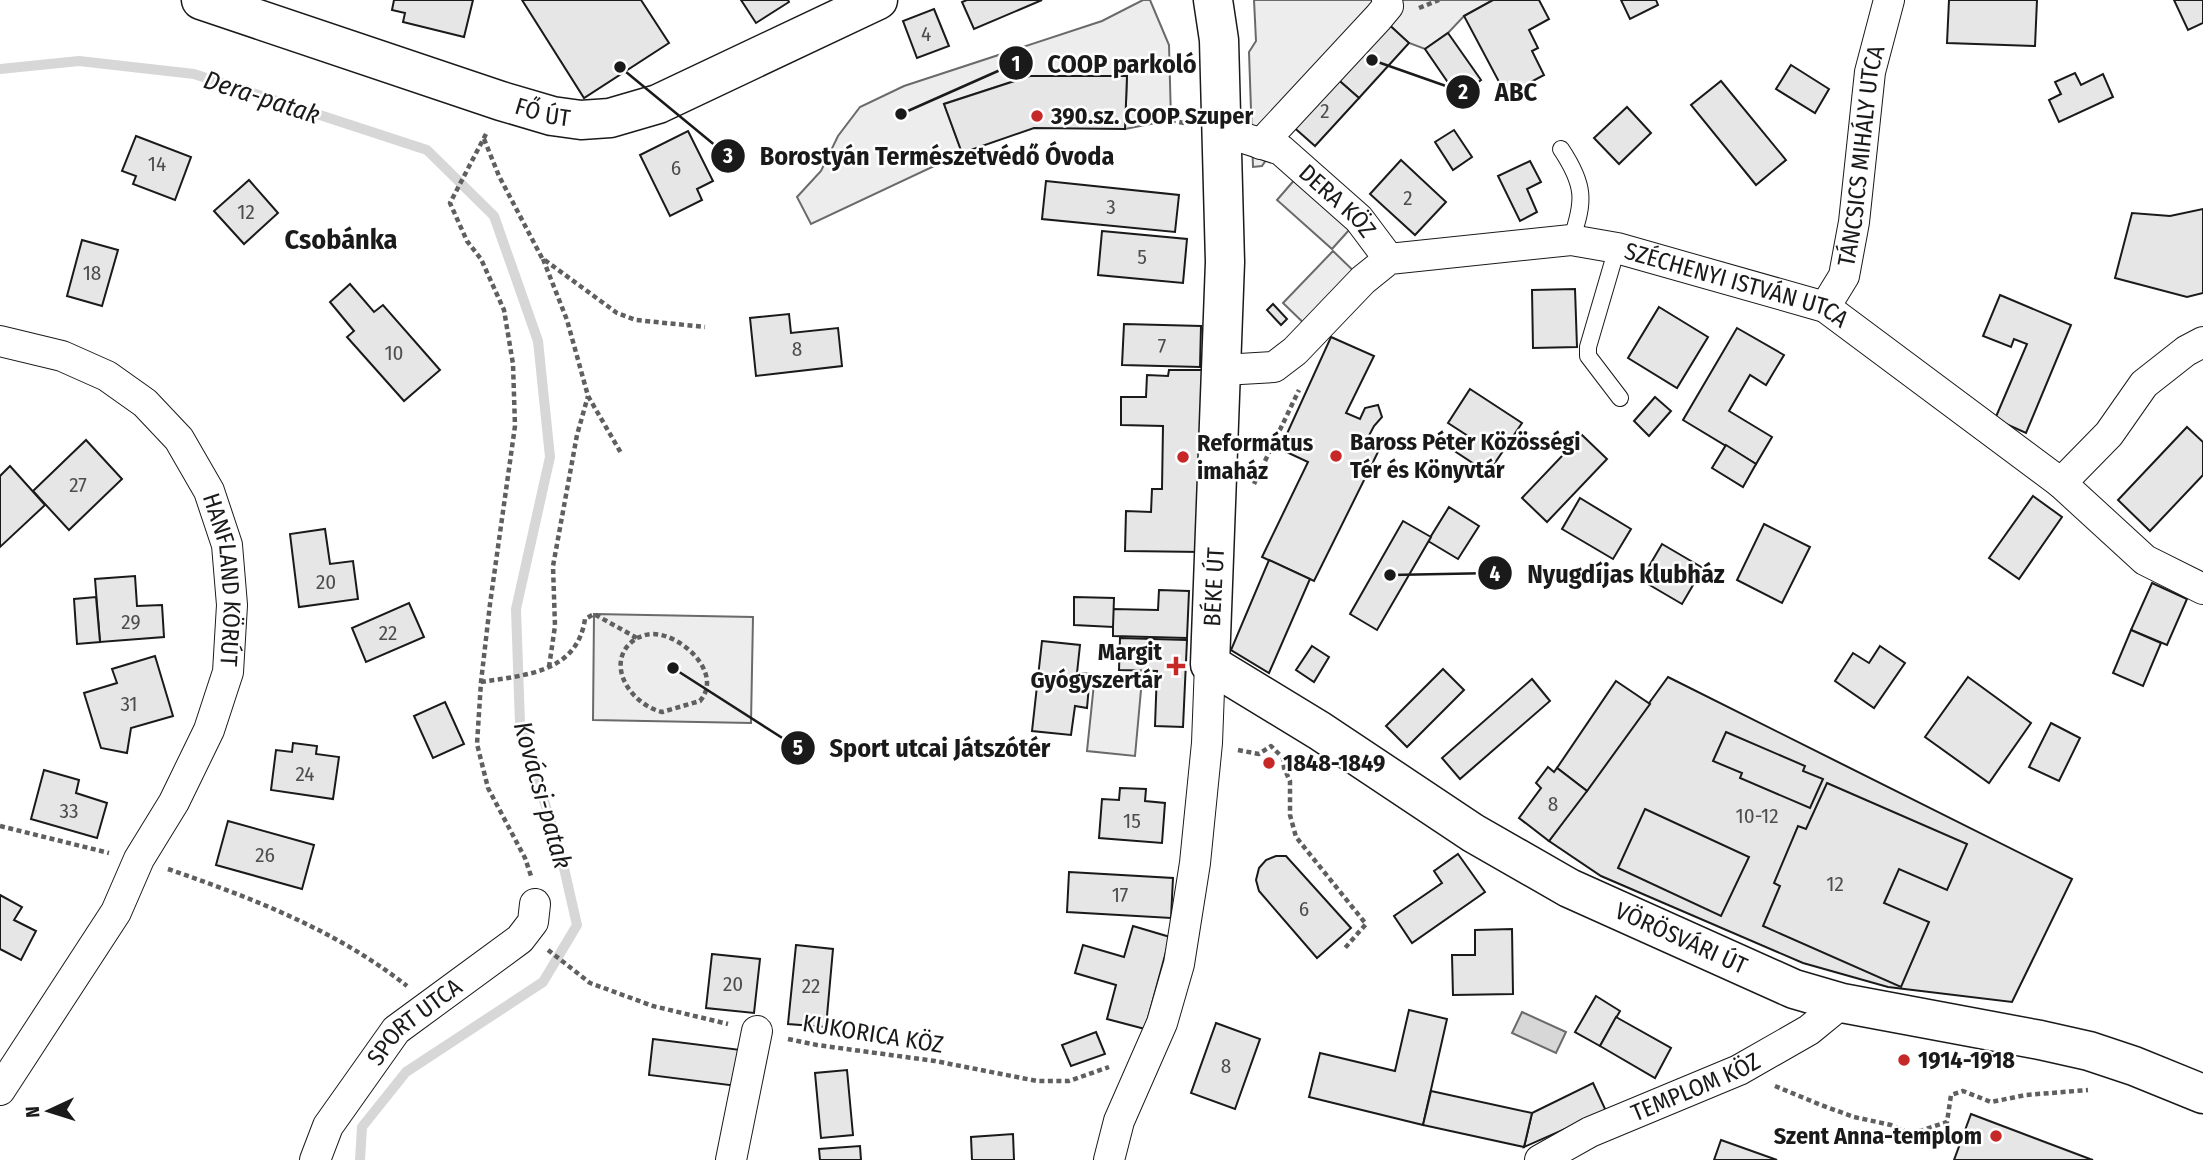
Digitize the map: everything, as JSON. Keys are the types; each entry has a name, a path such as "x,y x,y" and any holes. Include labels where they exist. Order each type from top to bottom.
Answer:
{"main road":[{"name":"FŐ ÚT","path":"201,0 502,101 552,116 581,120 610,118 658,104 878,0"},
{"name":"BÉKE ÚT","path":"1210,664 1225,262 1219,40 1213,0"},
{"name":"VÖRÖSVÁRI ÚT","path":"1210,664 1320,731 1473,833 1569,888 1794,989 1842,1003 2089,1051 2203,1094"}],"street":[{"path":"1222,131 1271,147 1388,6 1387,0"},
{"name":"TÁNCSICS MIHÁLY UTCA","path":"1825,307 1844,276 1854,222 1870,72 1889,0"},
{"name":"DERA KÖZ","path":"1271,147 1359,219 1389,259"},
{"name":"SZÉCHENYI ISTVÁN UTCA","path":"1389,259 1571,240 1617,248 1825,307 2061,484 2145,560 2203,589"},
{"path":"1223,370 1273,367 1295,351 1363,280 1389,259"},
{"name":"HANFLAND KÖRÚT","path":"0,341 62,356 107,376 145,403 180,439 209,491 227,545 232,605 228,672 209,730 174,802 139,859 116,912 0,1090"},
{"path":"2061,484 2109,434 2144,384 2186,351 2203,342"},
{"name":"BÉKE ÚT","path":"1109,1160 1119,1121 1162,1023 1179,964 1190,900 1207,743 1210,664"},
{"name":"SPORT UTCA","path":"315,1160 328,1126 396,1030 520,939 533,922 535,904"},
{"name":"TEMPLOM KÖZ","path":"1540,1160 1590,1132 1739,1070 1809,1030 1842,1003"},
{"path":"731,1160 757,1031"}],"lane":[{"path":"1561,149 1572,165 1582,195 1580,214 1571,240"},
{"path":"1617,248 1588,347 1588,356 1620,398"}],"path":[{"path":"484,139 489,155 542,258 567,320 588,396 621,453"},
{"path":"473,158 450,204 467,241 481,259 505,310 513,365 515,426 481,682 477,744 488,788 525,858 532,880 535,904"},
{"path":"542,258 617,313 636,320 705,327"},
{"path":"1253,485 1309,369 1295,351"},
{"path":"549,667 555,626 553,566 577,435 588,396"},
{"path":"481,682 533,674 549,667 574,649 581,639 585,619 594,614 637,638 661,635 694,653 706,670 703,698 662,712 626,689 621,653 626,645 637,638"},
{"path":"1259,754 1271,746 1283,758 1290,781 1290,815 1296,837 1366,924 1345,948"},
{"path":"0,826 139,859 243,895 297,918 389,972 429,1004"},
{"name":"KUKORICA KÖZ","path":"540,944 590,983 653,1006 817,1045 935,1060 1037,1081 1069,1081 1110,1067 1151,1047"},
{"path":"1739,1070 1821,1105 1854,1117 1891,1125 1911,1134 1947,1122 1951,1095 1957,1092 1970,1092 1991,1102 2026,1095 2080,1092 2105,1084 2134,1066"}],"shaded area":[{"path":"1143,0 1150,0 1169,45 1171,120 1125,129 1127,76 1030,76 944,104 962,153 811,224 797,197 821,171 838,136 860,107 904,86 1102,21"},
{"path":"1254,0 1493,0 1464,16 1448,33 1425,49 1409,43 1385,21 1290,124 1262,166 1253,167 1249,52 1256,41"},
{"path":"1303,170 1359,219 1332,249 1277,200"},
{"path":"1333,251 1363,280 1313,332 1283,303"},
{"path":"594,614 753,617 751,723 593,720"},
{"path":"1095,674 1142,679 1135,756 1087,751"},
{"path":"1522,1012 1566,1032 1556,1053 1512,1033"}],"building":[{"path":"394,0 473,0 464,37 403,22 405,13 392,10"},
{"path":"522,0 641,0 669,43 584,98"},
{"path":"741,0 788,0 789,2 756,23"},
{"path":"1042,0 974,29 962,2"},
{"path":"1493,0 1539,0 1549,19 1529,30 1538,48 1532,51 1544,75 1506,95 1464,16"},
{"path":"1621,0 1656,0 1658,5 1630,19"},
{"path":"1949,0 2037,0 2035,46 1947,43"},
{"path":"2174,0 2203,0 2203,23 2188,30"},
{"path":"934,9 949,46 917,58 903,21"},
{"path":"1385,21 1409,43 1359,98 1334,76"},
{"path":"1448,33 1481,80 1458,97 1425,49"},
{"path":"1791,65 1829,89 1815,113 1776,89"},
{"path":"2075,73 2081,85 2103,74 2113,97 2059,122 2049,100 2061,94 2055,82"},
{"name":"390.sz. COOP Szuper","path":"1030,76 1127,76 1125,129 1034,128 962,153 944,104"},
{"path":"1334,76 1359,98 1315,146 1290,124"},
{"path":"1721,81 1786,160 1756,185 1691,105"},
{"path":"1627,107 1651,133 1619,164 1594,138"},
{"path":"1454,130 1472,157 1453,170 1435,142"},
{"path":"688,131 713,181 697,189 702,200 670,216 640,155"},
{"path":"136,136 191,157 175,200 133,184 136,176 122,171"},
{"path":"1401,160 1446,202 1415,235 1370,194"},
{"path":"1530,161 1541,182 1527,189 1537,212 1520,221 1498,176"},
{"path":"249,180 278,213 244,244 214,211"},
{"path":"1046,181 1179,195 1175,232 1042,219"},
{"path":"2203,209 2203,293 2187,297 2115,278 2132,213 2170,216"},
{"path":"1102,231 1187,239 1183,283 1098,275"},
{"path":"82,240 118,250 102,306 67,296"},
{"path":"350,284 374,312 383,305 440,370 404,401 347,337 354,331 330,302"},
{"path":"1575,289 1577,347 1533,348 1532,290"},
{"path":"2000,295 2071,325 2026,433 1995,419 2027,344 2014,339 2011,347 1983,336"},
{"path":"1273,304 1287,319 1281,325 1267,310"},
{"path":"1659,307 1708,337 1677,388 1628,358"},
{"path":"789,314 791,333 838,328 842,366 756,376 750,318"},
{"path":"1124,324 1201,326 1200,367 1122,365"},
{"path":"1737,328 1784,355 1766,385 1750,375 1729,411 1772,437 1756,464 1683,420"},
{"name":"Baross Péter Közösségi Tér és Könyvtár","path":"1331,337 1374,356 1346,413 1360,419 1365,408 1378,405 1382,417 1365,443 1379,450 1314,581 1262,557 1308,462 1280,449"},
{"name":"Református imaház","path":"1169,370 1205,370 1202,552 1125,551 1126,511 1151,512 1152,489 1162,489 1163,426 1121,425 1121,397 1146,397 1147,375 1168,376"},
{"path":"1470,389 1522,423 1488,473 1456,452 1468,436 1448,423"},
{"path":"1655,397 1671,411 1649,436 1634,421"},
{"path":"2187,427 2203,442 2203,475 2150,531 2118,500"},
{"path":"1582,435 1607,459 1547,522 1522,498"},
{"path":"86,440 122,479 69,530 33,491"},
{"path":"1726,445 1756,464 1743,487 1712,468"},
{"path":"10,466 45,505 0,547 0,476"},
{"path":"2033,496 2062,517 2019,579 1989,558"},
{"path":"1580,498 1631,529 1613,559 1562,529"},
{"path":"1449,507 1479,526 1458,559 1428,541"},
{"path":"1403,521 1431,537 1377,630 1350,614"},
{"path":"1764,524 1810,547 1782,603 1737,580"},
{"path":"325,529 330,564 353,561 358,599 299,607 290,534"},
{"path":"1662,544 1703,568 1682,604 1641,580"},
{"path":"1269,560 1310,579 1269,673 1231,650"},
{"path":"135,576 137,606 162,605 164,637 100,642 95,579"},
{"path":"2152,583 2187,599 2167,645 2131,630"},
{"path":"1159,590 1189,591 1187,638 1113,636 1113,609 1158,610"},
{"path":"96,597 100,642 77,644 74,599"},
{"path":"1074,597 1114,598 1113,627 1074,625"},
{"path":"409,603 424,637 366,662 352,628"},
{"path":"2131,630 2161,643 2143,686 2113,673"},
{"path":"1120,638 1187,640 1183,727 1155,726 1157,671 1119,670"},
{"path":"1042,641 1080,645 1077,673 1090,674 1087,708 1075,706 1071,735 1032,731"},
{"path":"1312,646 1329,657 1314,682 1296,670"},
{"path":"1880,646 1905,663 1874,708 1835,681 1853,653 1869,663"},
{"path":"155,656 173,716 131,728 127,753 101,748 84,693 117,683 112,669"},
{"path":"1443,669 1464,690 1407,747 1386,726"},
{"path":"1668,677 2072,879 2012,1002 1888,987 1803,963 1601,876 1549,841"},
{"path":"1968,677 2031,723 1989,783 1925,737"},
{"path":"1532,679 1550,701 1460,779 1442,758"},
{"path":"1616,681 1650,704 1587,791 1557,768"},
{"path":"445,702 464,744 433,758 414,716"},
{"path":"2051,723 2080,738 2059,781 2029,767"},
{"path":"1726,732 1805,766 1803,771 1823,779 1810,808 1740,778 1742,773 1713,761"},
{"path":"293,743 317,746 316,754 339,757 333,799 271,790 276,750 292,752"},
{"path":"1548,767 1554,772 1557,768 1587,791 1549,841 1519,818 1541,788 1536,783"},
{"path":"44,770 79,780 76,793 107,803 97,838 31,819"},
{"path":"1827,783 1967,844 1947,890 1899,869 1884,903 1929,922 1901,987 1763,926 1780,886 1774,883 1798,826 1806,829"},
{"path":"1120,788 1146,789 1145,801 1165,803 1162,843 1099,838 1102,799 1119,800"},
{"path":"1645,809 1749,857 1721,916 1618,868"},
{"path":"228,821 314,845 302,889 216,865"},
{"path":"1458,854 1485,892 1412,943 1394,916 1442,883 1434,871"},
{"path":"1286,856 1351,928 1317,958 1259,891 1256,880 1259,868 1266,860"},
{"path":"1069,872 1173,878 1171,918 1067,912"},
{"path":"0,895 22,907 14,920 36,931 21,960 0,949"},
{"path":"1133,926 1170,937 1145,1029 1107,1019 1116,985 1075,973 1083,945 1124,957"},
{"path":"1512,929 1513,994 1453,995 1452,955 1475,955 1475,930"},
{"path":"796,945 833,949 826,1027 788,1024"},
{"path":"712,954 760,959 754,1013 706,1008"},
{"path":"1596,996 1620,1011 1600,1046 1575,1032"},
{"path":"1409,1010 1447,1019 1423,1125 1309,1097 1320,1053 1395,1071"},
{"path":"1616,1017 1671,1048 1655,1078 1600,1046"},
{"path":"1216,1023 1260,1039 1235,1109 1191,1093"},
{"path":"1096,1032 1105,1054 1071,1066 1062,1045"},
{"path":"653,1039 741,1050 737,1086 649,1075"},
{"path":"847,1070 853,1135 821,1138 815,1073"},
{"path":"1593,1083 1606,1111 1524,1147 1532,1113"},
{"path":"1431,1091 1532,1113 1524,1147 1423,1125"},
{"name":"Szent Anna-templom","path":"1971,1114 2090,1159 2093,1160 1954,1160"},
{"path":"1013,1134 1014,1160 972,1160 971,1137"},
{"path":"1721,1140 1777,1160 1714,1160"},
{"path":"860,1146 861,1160 820,1160 819,1149"}],"waterway":[{"name":"Kovácsi-patak","path":"0,69 79,61 194,74 427,150 494,216 538,341 550,457 516,609 520,724 561,855 577,925 543,982 406,1072 362,1127 360,1160"}],"place":[{"name":"ABC","path":"1372,60"},
{"name":"Borostyán Természetvédő Óvoda","path":"620,67"},
{"name":"COOP parkoló","path":"901,114"},
{"name":"390.sz. COOP Szuper","path":"1037,116"},
{"name":"Baross Péter Közösségi Tér és Könyvtár","path":"1336,456"},
{"name":"Református imaház","path":"1183,457"},
{"name":"Nyugdíjas klubház","path":"1390,575"},
{"name":"Margit Gyógyszertár","path":"1176,666"},
{"name":"Sport utcai Játszótér","path":"673,668"},
{"name":"1848-1849","path":"1269,763"},
{"name":"1914-1918","path":"1904,1060"},
{"name":"Szent Anna-templom","path":"1996,1136"}],"district":[{"name":"Csobánka","path":"341,239"}],"water label":[{"name":"Dera-patak","path":"262,97"}]}
